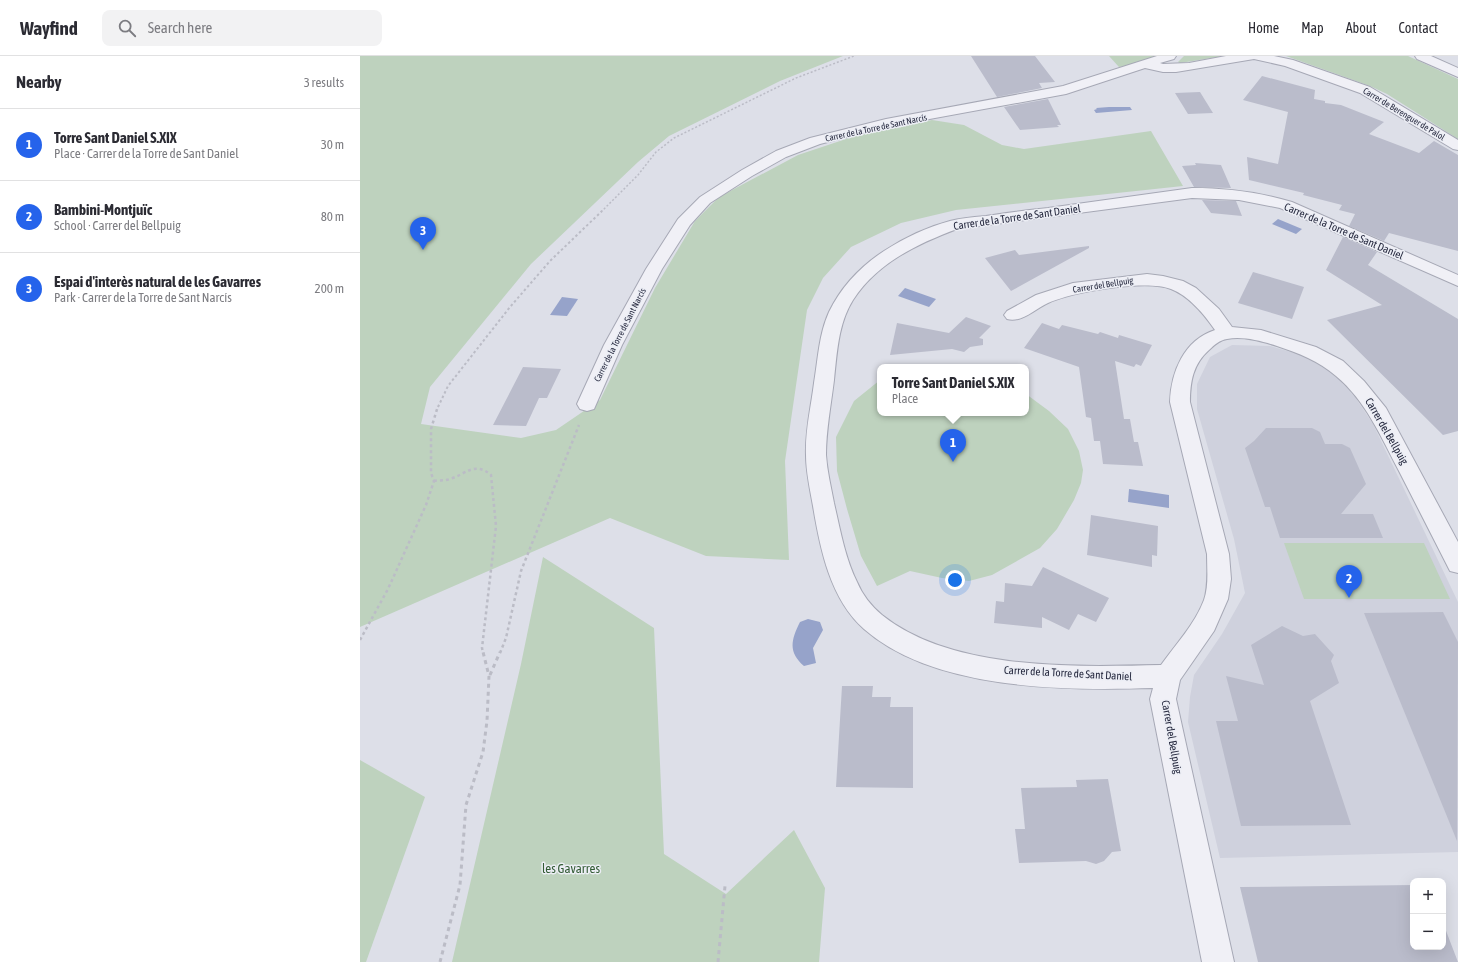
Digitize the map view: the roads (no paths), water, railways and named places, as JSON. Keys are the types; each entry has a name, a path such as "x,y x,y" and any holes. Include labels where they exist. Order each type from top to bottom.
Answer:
{"street":[{"name":"Carrer de la Torre de Sant Narcís","path":"587,404 613,345 670,242 694,210 705,200 722,189 782,154 815,141 886,123 1066,90 1170,56"},
{"path":"1145,65 1166,69 1181,69 1251,56"},
{"name":"Carrer de Berenguer de Palol","path":"1257,56 1289,63 1365,90 1458,146"},
{"path":"1420,56 1458,73"},
{"name":"Carrer de la Torre de Sant Daniel","path":"1168,676 1117,678 1032,674 985,669 922,651 904,643 873,622 859,607 846,585 835,556 817,475 816,447 828,344 834,320 844,301 858,281 877,262 897,249 931,233 954,225 1192,193 1212,192 1252,196 1286,206 1458,281"},
{"name":"Carrer del Bellpuig","path":"1013,315 1028,306 1056,294 1079,287 1147,279 1170,283 1190,292 1213,313 1227,333"},
{"name":"Carrer del Bellpuig","path":"1218,962 1163,699 1168,676 1205,624 1216,599 1219,579 1218,554 1180,402 1180,386 1184,370 1192,356 1214,337 1227,333 1247,333 1267,337 1306,350 1337,366 1349,376 1376,408 1458,564"}],"water":[{"path":"1130,107 1132,110 1096,113 1094,110 1097,109 1096,108"},
{"path":"1278,219 1302,229 1296,234 1272,224"},
{"path":"905,288 936,299 929,307 898,296"},
{"path":"562,297 578,299 567,316 550,315"},
{"path":"1129,489 1169,495 1169,508 1128,502"},
{"path":"808,619 820,622 823,630 813,648 816,663 804,666 795,656 793,651 793,640 800,622"}],"place":[{"name":"Espai d'interès natural de les Gavarres","path":"423,250"},
{"name":"Torre Sant Daniel S.XIX","path":"953,462"},
{"name":"Bambini-Montjuïc","path":"1349,598"}],"park label":[{"name":"les Gavarres","path":"571,868"}]}
